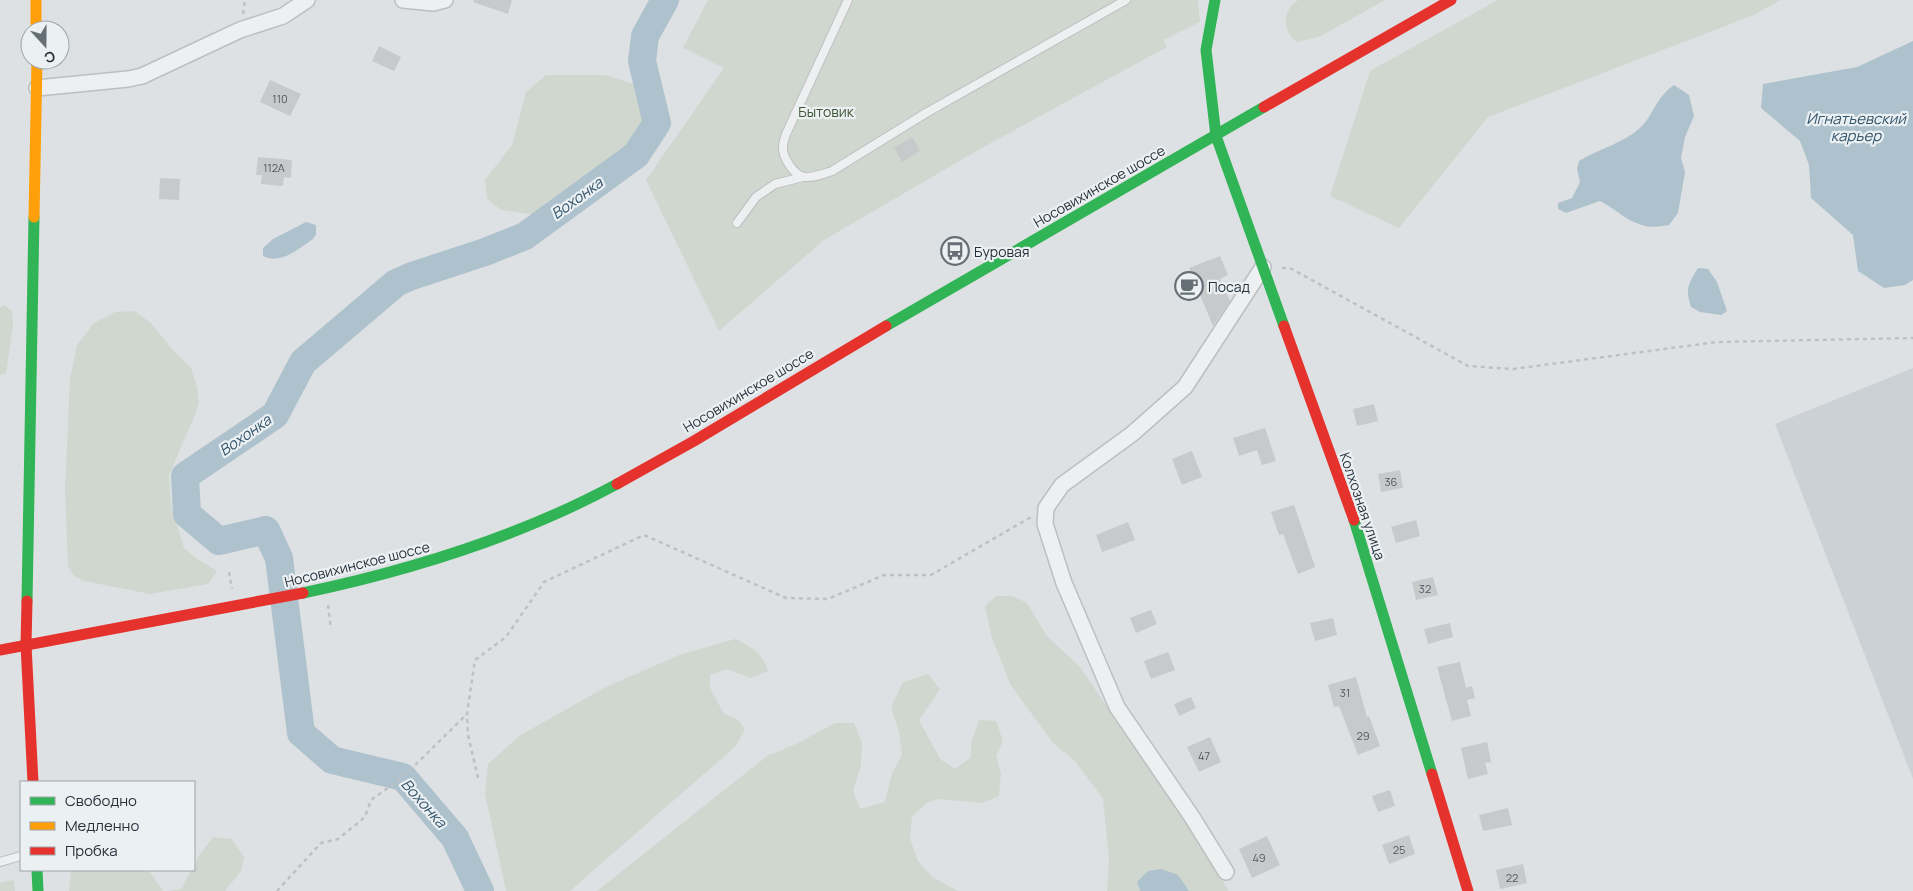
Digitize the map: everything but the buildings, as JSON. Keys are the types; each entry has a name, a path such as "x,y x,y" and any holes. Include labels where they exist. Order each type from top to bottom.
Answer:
{"main road":[{"path":"36,0 36,20"},
{"name":"Колхозная улица","path":"1215,0 1206,50 1216,136 1358,532 1468,891"},
{"name":"Носовихинское шоссе","path":"0,650 235,608 327,589 416,566 525,528 624,482 854,345 1451,0"},
{"path":"33,781 26,645 36,70"},
{"path":"37,871 38,891"}],"street":[{"path":"37,88 142,76 240,30 283,16 307,0"},
{"path":"403,0 433,3 445,0"},
{"path":"1226,872 1192,817 1117,707 1064,584 1045,524 1046,508 1062,485 1132,434 1185,387 1263,267"}],"lane":[{"path":"803,177 795,172 786,159 782,147 786,134 848,0"},
{"path":"737,223 756,197 775,184 832,171 926,113 1126,0"},
{"path":"0,862 20,856"}],"path":[{"path":"1263,267 1290,268 1468,366 1513,369 1717,342 1913,338"},
{"path":"478,778 468,735 467,714 475,660 506,637 544,582 644,535 786,598 828,599 884,575 931,575 1046,508"},
{"path":"327,589 331,629"},
{"path":"277,891 320,843 338,839 365,817 371,800 403,777 467,714"}],"shaded area":[{"path":"1913,368 1913,779 1775,424"}],"green space":[{"name":"Бытовик","path":"708,0 1198,0 1200,22 1163,40 1167,47 980,149 824,240 719,331 646,180 724,68 683,48"},
{"path":"1298,0 1385,0 1321,36 1297,42 1288,31 1286,18 1289,9"},
{"path":"1498,0 1780,0 1754,15 1488,117 1399,228 1330,196 1370,71"},
{"path":"546,75 606,75 633,84 642,100 645,125 624,151 535,215 501,210 487,199 485,180 512,145 526,92"},
{"path":"4,305 12,311 13,326 6,373 0,375 0,308"},
{"path":"134,311 151,323 172,349 191,368 197,387 199,403 169,475 171,506 184,548 197,559 217,571 208,584 150,594 84,581 74,576 68,566 65,489 70,379 77,345 94,323 115,312"},
{"path":"996,596 1012,596 1027,603 1047,636 1080,667 1177,810 1229,891 1189,891 1188,888 1137,882 1140,891 1107,891 1109,859 1103,799 1076,762 1052,742 1010,684 991,635 985,606"},
{"path":"735,639 760,655 768,671 750,678 728,669 710,675 710,688 724,714 737,719 745,729 736,746 570,891 506,891 485,794 488,764 519,736 604,688 679,655"},
{"path":"928,674 940,689 919,720 940,759 955,769 970,758 972,740 979,720 996,721 1003,741 996,756 1001,773 999,796 982,803 938,799 927,803 912,816 910,839 918,861 932,877 958,891 597,891 767,756 796,744 835,723 854,723 862,743 861,765 853,791 860,809 885,802 892,773 902,755 899,732 891,707 903,682"},
{"path":"213,837 232,839 244,857 241,871 225,891 168,891 181,889 190,871 195,871 198,857"},
{"path":"71,872 150,872 163,891 69,891"},
{"path":"14,880 15,891 0,891 0,883"}],"water":[{"name":"Игнатьевский карьер","path":"1913,41 1913,280 1905,285 1884,288 1858,271 1853,235 1811,198 1809,165 1800,141 1761,108 1763,84 1857,67"},
{"path":"1674,85 1689,95 1694,116 1685,137 1681,158 1685,172 1678,213 1669,225 1651,227 1639,224 1600,201 1566,213 1558,209 1558,203 1572,198 1580,182 1577,169 1579,161 1634,133 1649,118 1663,95"},
{"path":"306,222 316,225 316,234 313,239 289,255 276,259 263,256 263,248 273,239"},
{"path":"1698,268 1708,269 1717,282 1727,311 1721,315 1700,312 1691,307 1688,287"},
{"path":"1161,869 1178,875 1189,891 1140,891 1137,882 1148,871"}],"waterway":[{"name":"Вохонка","path":"480,891 455,838 403,777 332,760 301,733 279,558 266,530 219,541 187,514 185,476 275,415 303,362 396,283 525,236 636,155 657,123 642,61 645,36 665,0"}],"traffic: fast":[{"path":"1215,0 1206,50 1216,136 1284,326"},
{"path":"886,326 1264,107"},
{"path":"27,601 34,217"},
{"path":"303,593 384,574 464,550 542,520 617,484"},
{"path":"1354,520 1432,774"},
{"path":"37,871 38,891"}],"traffic: slow":[{"path":"36,0 36,20"},
{"path":"34,217 37,70"}],"traffic: jam":[{"path":"1264,107 1451,0"},
{"path":"617,484 694,441 886,326"},
{"path":"1284,326 1354,520"},
{"path":"0,650 303,593"},
{"path":"27,601 26,645 33,781"},
{"path":"1432,774 1468,891"}],"place":[{"name":"Буровая","path":"955,251"},
{"name":"Посад","path":"1189,286"}]}
